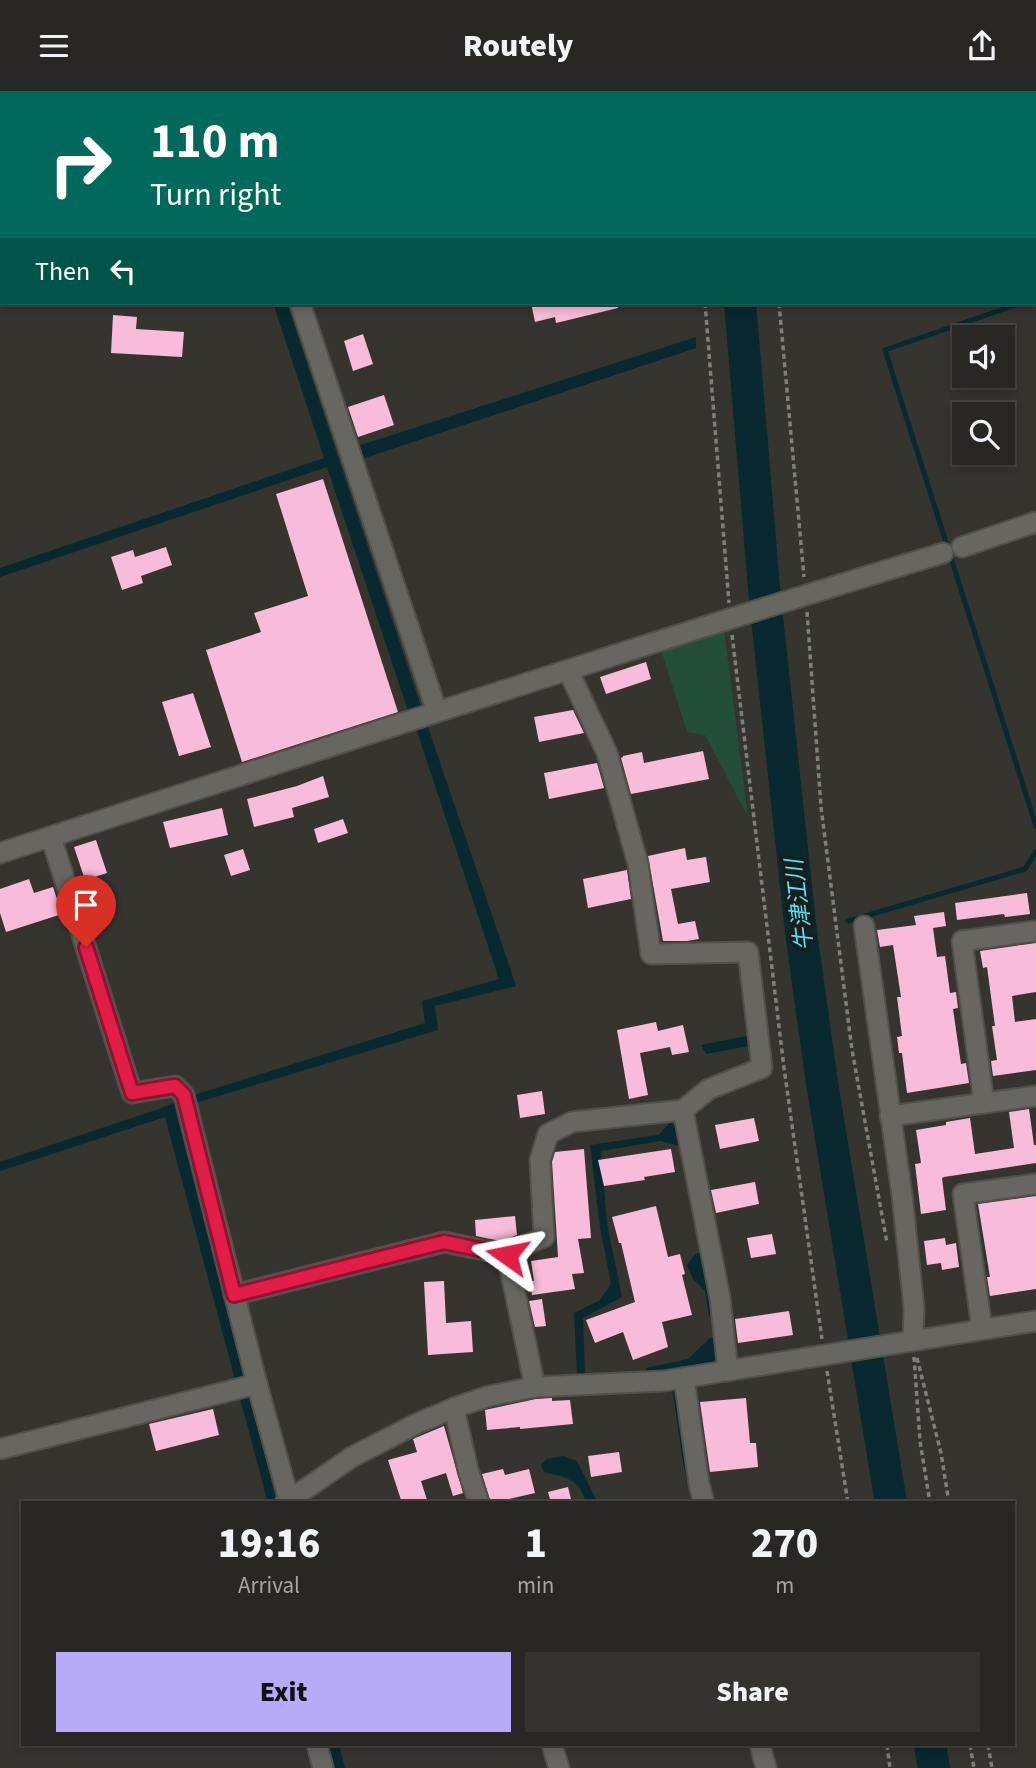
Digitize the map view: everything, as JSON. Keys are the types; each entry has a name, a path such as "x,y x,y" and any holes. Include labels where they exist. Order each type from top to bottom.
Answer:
{"street":[{"path":"301,305 437,712"},
{"path":"0,853 1036,522"},
{"path":"507,1255 544,1237 540,1160 548,1134 572,1122 683,1110 709,1089 762,1067 748,951 651,954 638,864 607,753 568,670"},
{"path":"51,837 132,1093 175,1086 186,1104 287,1501"},
{"path":"864,926 902,1195 914,1308 913,1341"},
{"path":"985,1103 962,941 1036,931"},
{"path":"891,1116 1036,1096"},
{"path":"683,1110 720,1298 728,1371"},
{"path":"982,1329 963,1194 1036,1184"},
{"path":"234,1295 444,1242 507,1255"},
{"path":"507,1255 535,1387"},
{"path":"288,1501 352,1457 416,1424 489,1396 535,1387 664,1381 1036,1321"},
{"path":"684,1378 703,1501"},
{"path":"0,1449 257,1384"},
{"path":"454,1408 468,1470 478,1501"},
{"path":"317,1746 323,1768"},
{"path":"552,1746 559,1768"},
{"path":"760,1746 766,1768"}],"path":[{"path":"705,305 730,619 784,1069 824,1355 848,1501"},
{"path":"779,305 806,595 821,807 852,1050 889,1254"},
{"path":"913,1341 920,1441 930,1501"},
{"path":"913,1341 941,1453 949,1501"},
{"path":"887,1746 890,1768"},
{"path":"970,1746 974,1768"},
{"path":"988,1746 992,1768"}],"green space":[{"path":"722,614 748,817 705,735 687,732 657,637"}],"water":[{"path":"274,305 288,305 421,707 408,711 327,467 0,577 0,568 324,458"},
{"path":"696,337 696,348 362,459 358,446"},
{"path":"427,724 516,986 435,1006 438,1030 195,1103 176,1112 276,1501 267,1501 165,1117 0,1171 0,1162 194,1095 425,1023 422,1001 499,979 416,728"},
{"path":"752,1035 754,1045 706,1054 701,1045"},
{"path":"671,1122 680,1129 684,1147 660,1141 601,1151 607,1224 622,1297 583,1318 585,1375 577,1375 574,1313 600,1300 611,1284 600,1227 590,1145 658,1135"},
{"path":"705,1251 714,1318 709,1316 705,1291 693,1279 687,1265 695,1254"},
{"path":"710,1338 714,1338 717,1356 713,1363 678,1370 699,1501 692,1501 670,1374 646,1373 646,1368 688,1359"},
{"path":"563,1456 577,1461 597,1501 585,1501 580,1489 571,1480 544,1472 541,1465 547,1459"},
{"path":"329,1746 339,1746 345,1768 335,1768"}],"building":[{"path":"531,305 617,305 618,308 556,323 555,317 535,322"},
{"path":"113,315 137,317 136,329 184,332 182,357 111,353"},
{"path":"363,334 373,364 353,371 344,341"},
{"path":"384,395 394,425 358,437 348,407"},
{"path":"323,479 398,712 242,762 206,650 261,632 254,613 308,596 276,494"},
{"path":"166,547 172,565 141,576 143,583 122,590 111,557 133,550 135,557"},
{"path":"646,662 651,679 606,694 600,677"},
{"path":"193,693 211,747 179,756 162,702"},
{"path":"573,710 584,733 539,742 534,717"},
{"path":"703,751 709,779 631,794 621,758 623,756 642,752 644,763"},
{"path":"597,763 604,788 549,799 544,773"},
{"path":"323,776 329,797 292,808 294,817 254,827 247,799"},
{"path":"222,808 228,835 170,848 163,822"},
{"path":"343,819 348,833 318,843 314,829"},
{"path":"96,840 107,873 85,880 74,847"},
{"path":"685,848 687,860 706,857 710,882 671,889 678,924 695,921 699,939 663,941 648,856"},
{"path":"243,849 250,870 231,876 224,855"},
{"path":"627,870 631,899 588,908 583,879"},
{"path":"29,879 34,893 53,887 62,914 6,932 0,913 0,889"},
{"path":"1027,893 1030,914 1005,917 1004,914 957,920 955,903"},
{"path":"944,912 946,926 933,928 937,957 945,956 950,993 956,992 958,1008 953,1009 961,1064 966,1063 969,1083 907,1093 902,1053 899,1053 897,1037 902,1036 897,997 901,997 893,945 880,947 877,930 916,925 914,916"},
{"path":"1036,943 1036,992 1012,996 1015,1022 1036,1019 1036,1070 993,1076 991,1061 997,1060 992,1026 995,1026 987,967 983,968 980,951"},
{"path":"656,1022 658,1031 683,1025 689,1052 672,1055 670,1047 640,1053 648,1095 629,1099 617,1030"},
{"path":"542,1091 545,1114 520,1118 517,1095"},
{"path":"1029,1109 1036,1145 1036,1163 944,1177 946,1210 921,1214 915,1164 921,1163 916,1130 970,1118 975,1154 1014,1148 1009,1112"},
{"path":"754,1118 759,1141 720,1149 715,1125"},
{"path":"584,1149 591,1238 578,1239 584,1273 572,1274 575,1289 532,1295 530,1281 534,1281 531,1261 558,1257 552,1162 555,1152"},
{"path":"671,1149 675,1172 604,1186 598,1160"},
{"path":"755,1182 759,1204 716,1213 711,1190"},
{"path":"1036,1196 1036,1289 990,1296 987,1277 990,1277 978,1204"},
{"path":"656,1206 668,1257 680,1254 692,1315 662,1322 668,1347 633,1360 623,1332 595,1343 586,1320 635,1302 612,1217"},
{"path":"515,1216 517,1235 500,1241 476,1236 475,1220"},
{"path":"772,1234 776,1254 751,1258 747,1238"},
{"path":"945,1238 946,1245 956,1243 959,1267 942,1270 941,1263 927,1265 924,1241"},
{"path":"444,1281 446,1323 471,1321 473,1352 428,1355 424,1282"},
{"path":"542,1299 546,1326 535,1327 529,1301"},
{"path":"789,1311 793,1335 738,1343 735,1319"},
{"path":"552,1398 552,1401 570,1400 573,1424 487,1430 485,1410"},
{"path":"746,1398 750,1443 756,1443 758,1467 710,1472 700,1402"},
{"path":"213,1409 219,1435 156,1451 149,1424"},
{"path":"444,1426 463,1493 453,1496 446,1473 421,1481 427,1501 401,1501 388,1460 417,1452 413,1439"},
{"path":"619,1452 622,1472 591,1477 588,1456"},
{"path":"503,1469 505,1475 529,1469 535,1493 490,1501 482,1474"},
{"path":"568,1487 572,1501 550,1501 548,1492"}],"waterway":[{"name":"牛津江川","path":"740,305 765,599 801,932 822,1083 891,1501"},
{"path":"1015,305 885,350 1036,826"},
{"path":"848,921 1025,869 1036,852"},
{"name":"牛津江川","path":"930,1746 934,1768"}],"route":[{"path":"86,947 132,1093 175,1086 184,1095 234,1295 444,1242 507,1255"}]}
